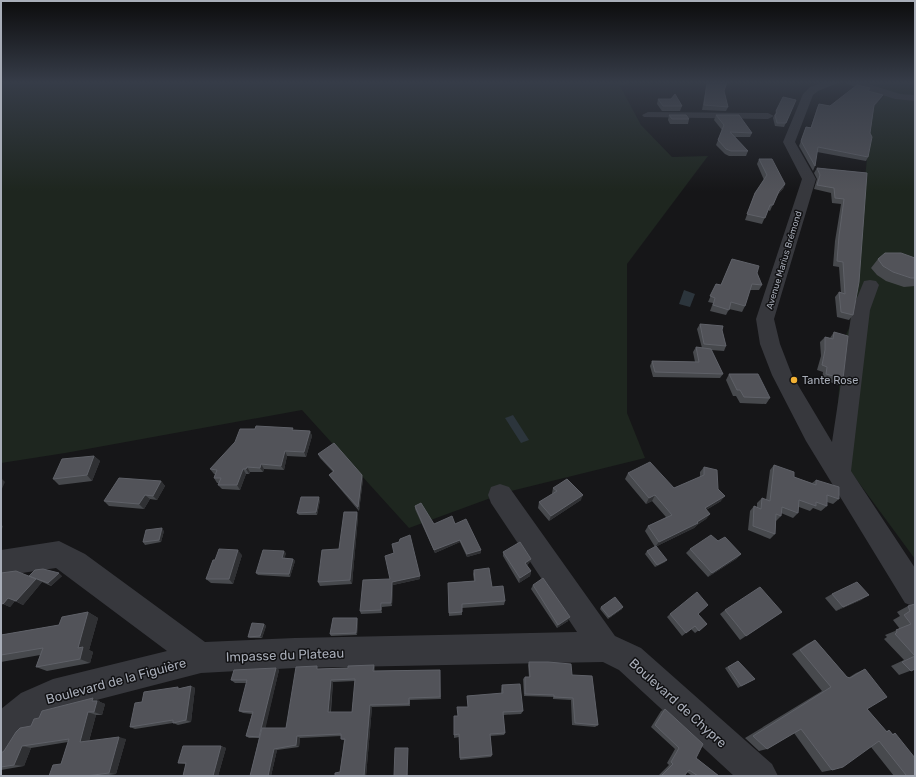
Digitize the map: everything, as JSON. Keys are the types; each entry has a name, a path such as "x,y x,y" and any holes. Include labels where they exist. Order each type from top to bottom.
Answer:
{"street":[{"name":"Avenue Marius Brémond","path":"794,118 789,142 809,179 765,320 770,344 782,375 814,434 915,593"},
{"path":"839,472 861,310 870,285"},
{"path":"500,496 604,647"},
{"path":"1,563 59,554 75,564 201,658"},
{"name":"Impasse du Plateau","path":"201,658 295,653 604,647"},
{"name":"Boulevard de Chypre","path":"604,647 630,659 760,776"},
{"name":"Boulevard de la Figuière","path":"1,740 12,721 32,704 53,695 201,658"}],"shaded area":[{"path":"1,118 637,118 641,125 672,157 708,156 627,264 627,413 645,458 507,492 409,528 302,410 65,453 1,463"},
{"path":"871,118 915,118 915,559 834,449 843,341 850,326"},
{"path":"684,290 695,294 690,307 679,304"},
{"path":"513,415 529,440 521,443 505,418"}],"building":[{"path":"671,118 689,119 672,119"},
{"path":"719,118 741,118 752,133 730,132 748,151 731,151 726,149 718,140 724,125"},
{"path":"776,118 788,118 786,123 777,123"},
{"path":"814,118 872,118 870,133 872,137 868,157 818,147 815,166 801,141 806,127 811,128"},
{"path":"759,159 772,159 785,184 779,191 773,205 770,205 765,218 747,214 755,193 767,175"},
{"path":"817,168 867,173 859,282 853,315 841,312 839,292 845,294 843,262 837,261 844,199 835,198 834,188 817,185 820,175"},
{"path":"885,253 901,253 915,258 915,278 893,272 883,266 878,259"},
{"path":"732,259 759,266 757,273 762,285 752,284 745,306 731,302 729,310 713,305 715,298 710,296 716,284 721,285"},
{"path":"700,324 723,326 722,330 726,346 704,344"},
{"path":"834,332 848,336 843,379 826,374 827,367 822,365 825,350 825,337 833,339"},
{"path":"696,347 711,349 723,374 655,372 652,361 699,362"},
{"path":"729,374 758,374 770,398 744,397 740,390 737,390"},
{"path":"256,426 293,428 292,430 310,431 304,452 285,451 281,466 261,464 260,468 247,467 246,469 243,469 237,485 218,485 221,478 214,478 217,470 210,469 235,442 240,429 255,429"},
{"path":"334,443 362,475 358,507 329,475 334,471 318,454"},
{"path":"94,456 87,475 53,479 62,459"},
{"path":"650,462 674,488 704,475 704,467 717,470 718,489 725,496 705,508 710,514 697,522 698,523 659,542 648,526 672,515 655,495 649,498 628,473"},
{"path":"774,465 794,472 794,477 816,485 816,480 839,487 839,499 827,495 827,506 816,502 816,506 799,500 798,513 782,507 781,516 776,514 775,534 753,526 754,506 761,509 762,498 770,501"},
{"path":"119,478 161,481 153,496 145,495 139,504 104,501"},
{"path":"567,479 583,495 551,516 539,502 557,491 553,488"},
{"path":"301,497 319,497 316,512 297,513"},
{"path":"421,503 434,524 452,516 455,524 466,519 481,550 467,554 460,540 434,550 415,506"},
{"path":"344,512 357,512 350,580 318,582 322,550 339,549"},
{"path":"162,528 159,540 143,542 146,530"},
{"path":"410,535 420,576 392,582 391,603 381,603 381,610 360,611 363,580 390,579 385,556 394,553 392,544 399,542 400,539"},
{"path":"711,535 718,541 725,537 741,554 712,573 690,549"},
{"path":"520,542 531,559 525,563 531,571 520,578 503,552"},
{"path":"656,546 667,560 657,565 647,551"},
{"path":"219,549 238,550 229,579 206,579 213,560 215,560"},
{"path":"263,550 284,551 282,558 293,559 289,574 256,573"},
{"path":"489,568 492,587 503,586 505,601 462,604 462,612 449,613 448,583 475,581 474,570"},
{"path":"43,569 59,573 48,583 29,576 35,570"},
{"path":"16,571 36,579 16,601 8,598 3,604 1,603 1,573"},
{"path":"543,578 570,617 558,625 533,585"},
{"path":"857,582 869,595 843,607 832,594"},
{"path":"760,587 782,612 746,636 725,610"},
{"path":"697,592 708,605 698,614 707,624 699,631 695,626 686,633 670,614"},
{"path":"615,597 623,607 609,617 601,607"},
{"path":"915,604 915,656 895,634 897,632 896,630 911,624 904,615 910,611 908,606"},
{"path":"88,612 78,648 83,647 80,659 36,667 43,648 1,655 1,635 59,625 62,617"},
{"path":"333,618 357,618 356,633 330,634"},
{"path":"252,623 264,624 260,636 248,637"},
{"path":"815,640 847,677 850,678 865,669 887,697 867,709 887,732 889,730 893,735 895,733 915,758 915,776 904,776 906,775 879,741 843,767 832,770 801,729 767,749 753,736 831,687 800,650"},
{"path":"915,656 915,669 911,671 902,662"},
{"path":"738,661 755,679 741,686 728,667"},
{"path":"529,662 571,664 572,675 592,676 598,725 575,723 573,698 554,697 554,695 525,694 525,677 530,677"},
{"path":"374,665 373,671 440,670 440,697 409,698 409,704 370,705 364,776 335,776 335,773 340,772 345,739 341,739 341,734 297,736 296,745 274,749 268,776 250,776 262,728 286,728 296,667 317,666 317,669 348,668 348,666","holes":["355,679 352,712 328,712 331,680"]},
{"path":"276,668 259,737 246,736 253,712 239,711 247,680 231,680 234,670"},
{"path":"520,684 523,711 503,712 505,733 490,734 492,755 460,758 459,734 454,735 454,716 458,716 457,707 468,707 467,696 503,693 502,685"},
{"path":"191,686 186,720 173,723 173,720 130,727 135,703 142,702 144,692 178,687 178,689"},
{"path":"93,698 92,701 97,701 94,712 88,712 80,742 119,737 109,773 86,776 49,776 53,765 61,764 69,739 22,746 14,765 1,767 1,753 4,751 16,732 20,728 31,726 34,719 39,718 42,711"},
{"path":"665,709 703,744 696,758 719,776 698,776 689,770 684,776 661,776 673,764 671,762 679,748 655,725"},
{"path":"183,746 221,746 213,776 183,776 186,763 178,763"},
{"path":"395,748 408,748 407,776 394,776"}],"place":[{"name":"Tante Rose","path":"794,380"}]}
